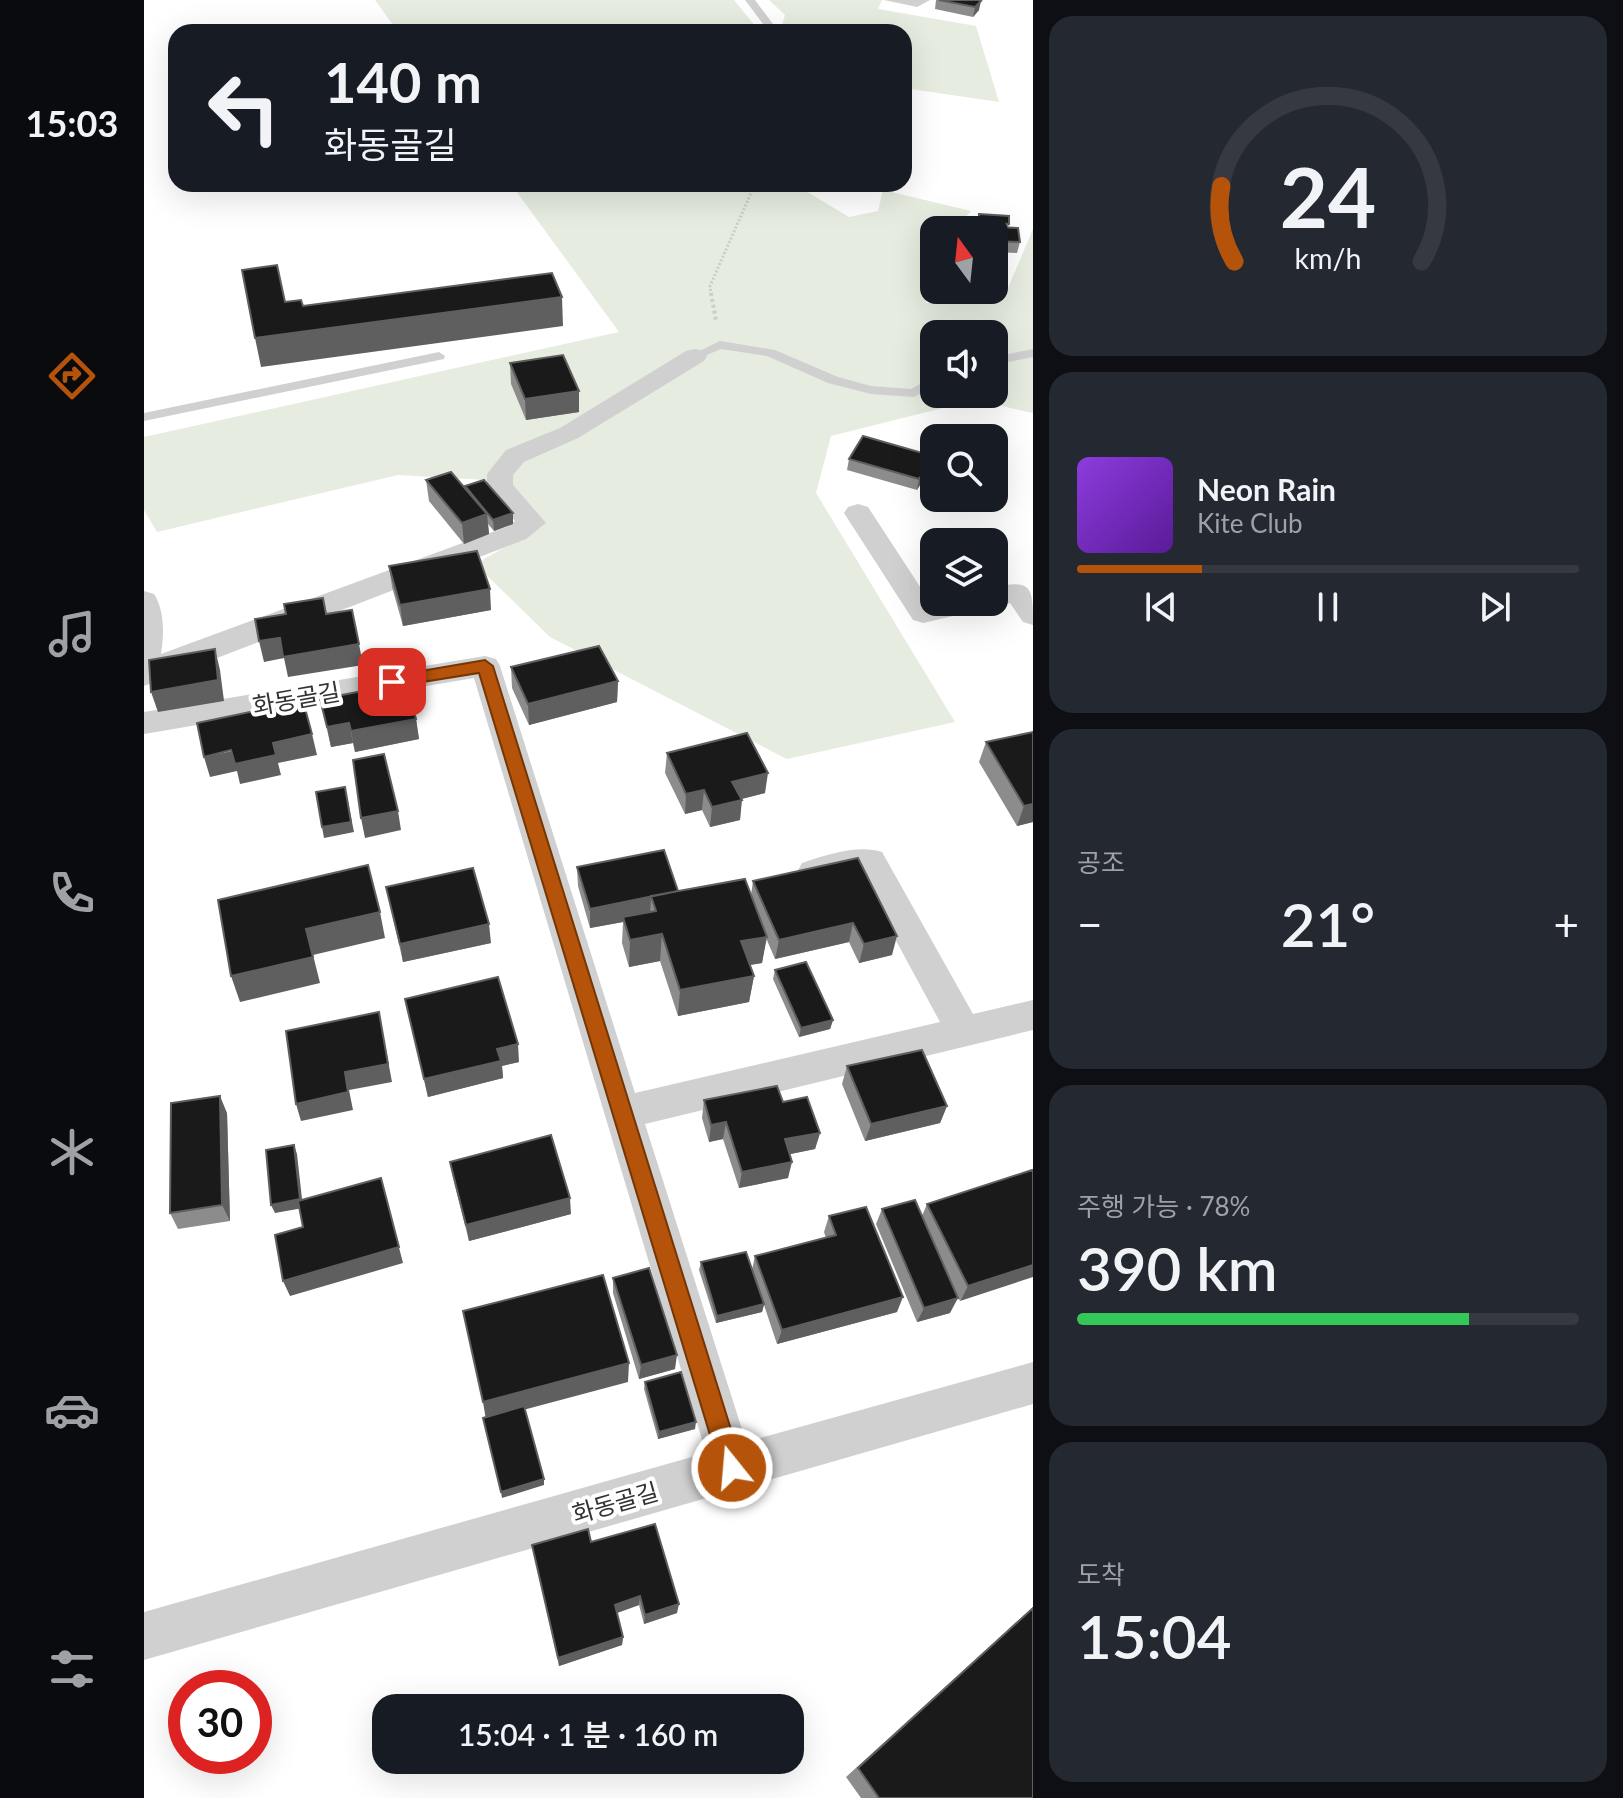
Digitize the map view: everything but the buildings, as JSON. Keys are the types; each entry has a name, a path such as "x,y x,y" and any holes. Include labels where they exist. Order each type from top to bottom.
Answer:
{"street":[{"path":"144,601 149,634 144,674 516,533 532,523 500,487 500,474 515,456 569,433 695,356"},
{"path":"858,513 920,608"},
{"name":"화동골길","path":"144,723 485,666 732,1468 144,1636"},
{"path":"786,877 870,861 964,1031"},
{"path":"623,1113 1033,1015"},
{"path":"732,1468 1033,1383"}],"lane":[{"path":"750,0 768,24"},
{"path":"889,0 917,4 925,0"},
{"path":"695,356 720,345 770,353 833,380 871,390 914,393 920,389"},
{"path":"1008,358 1033,353"},
{"path":"144,417 439,356"}],"path":[{"path":"720,345 710,286 751,192"}],"shaded area":[{"path":"375,0 734,0 754,24 392,24"},
{"path":"769,0 882,0 878,9 976,26 999,102 912,89 912,24 782,24 785,15"},
{"path":"517,192 807,192 849,217 878,211 883,192 891,192 971,211 967,216 920,216 920,304 1008,304 1008,288 1033,229 1033,413 1008,407 1008,320 920,320 920,408 943,408 831,436 816,493 955,722 787,759 550,637 475,564 543,526 487,480 398,475 157,532 144,510 144,437 619,332"}],"route":[{"path":"392,682 485,666 732,1468"}]}
